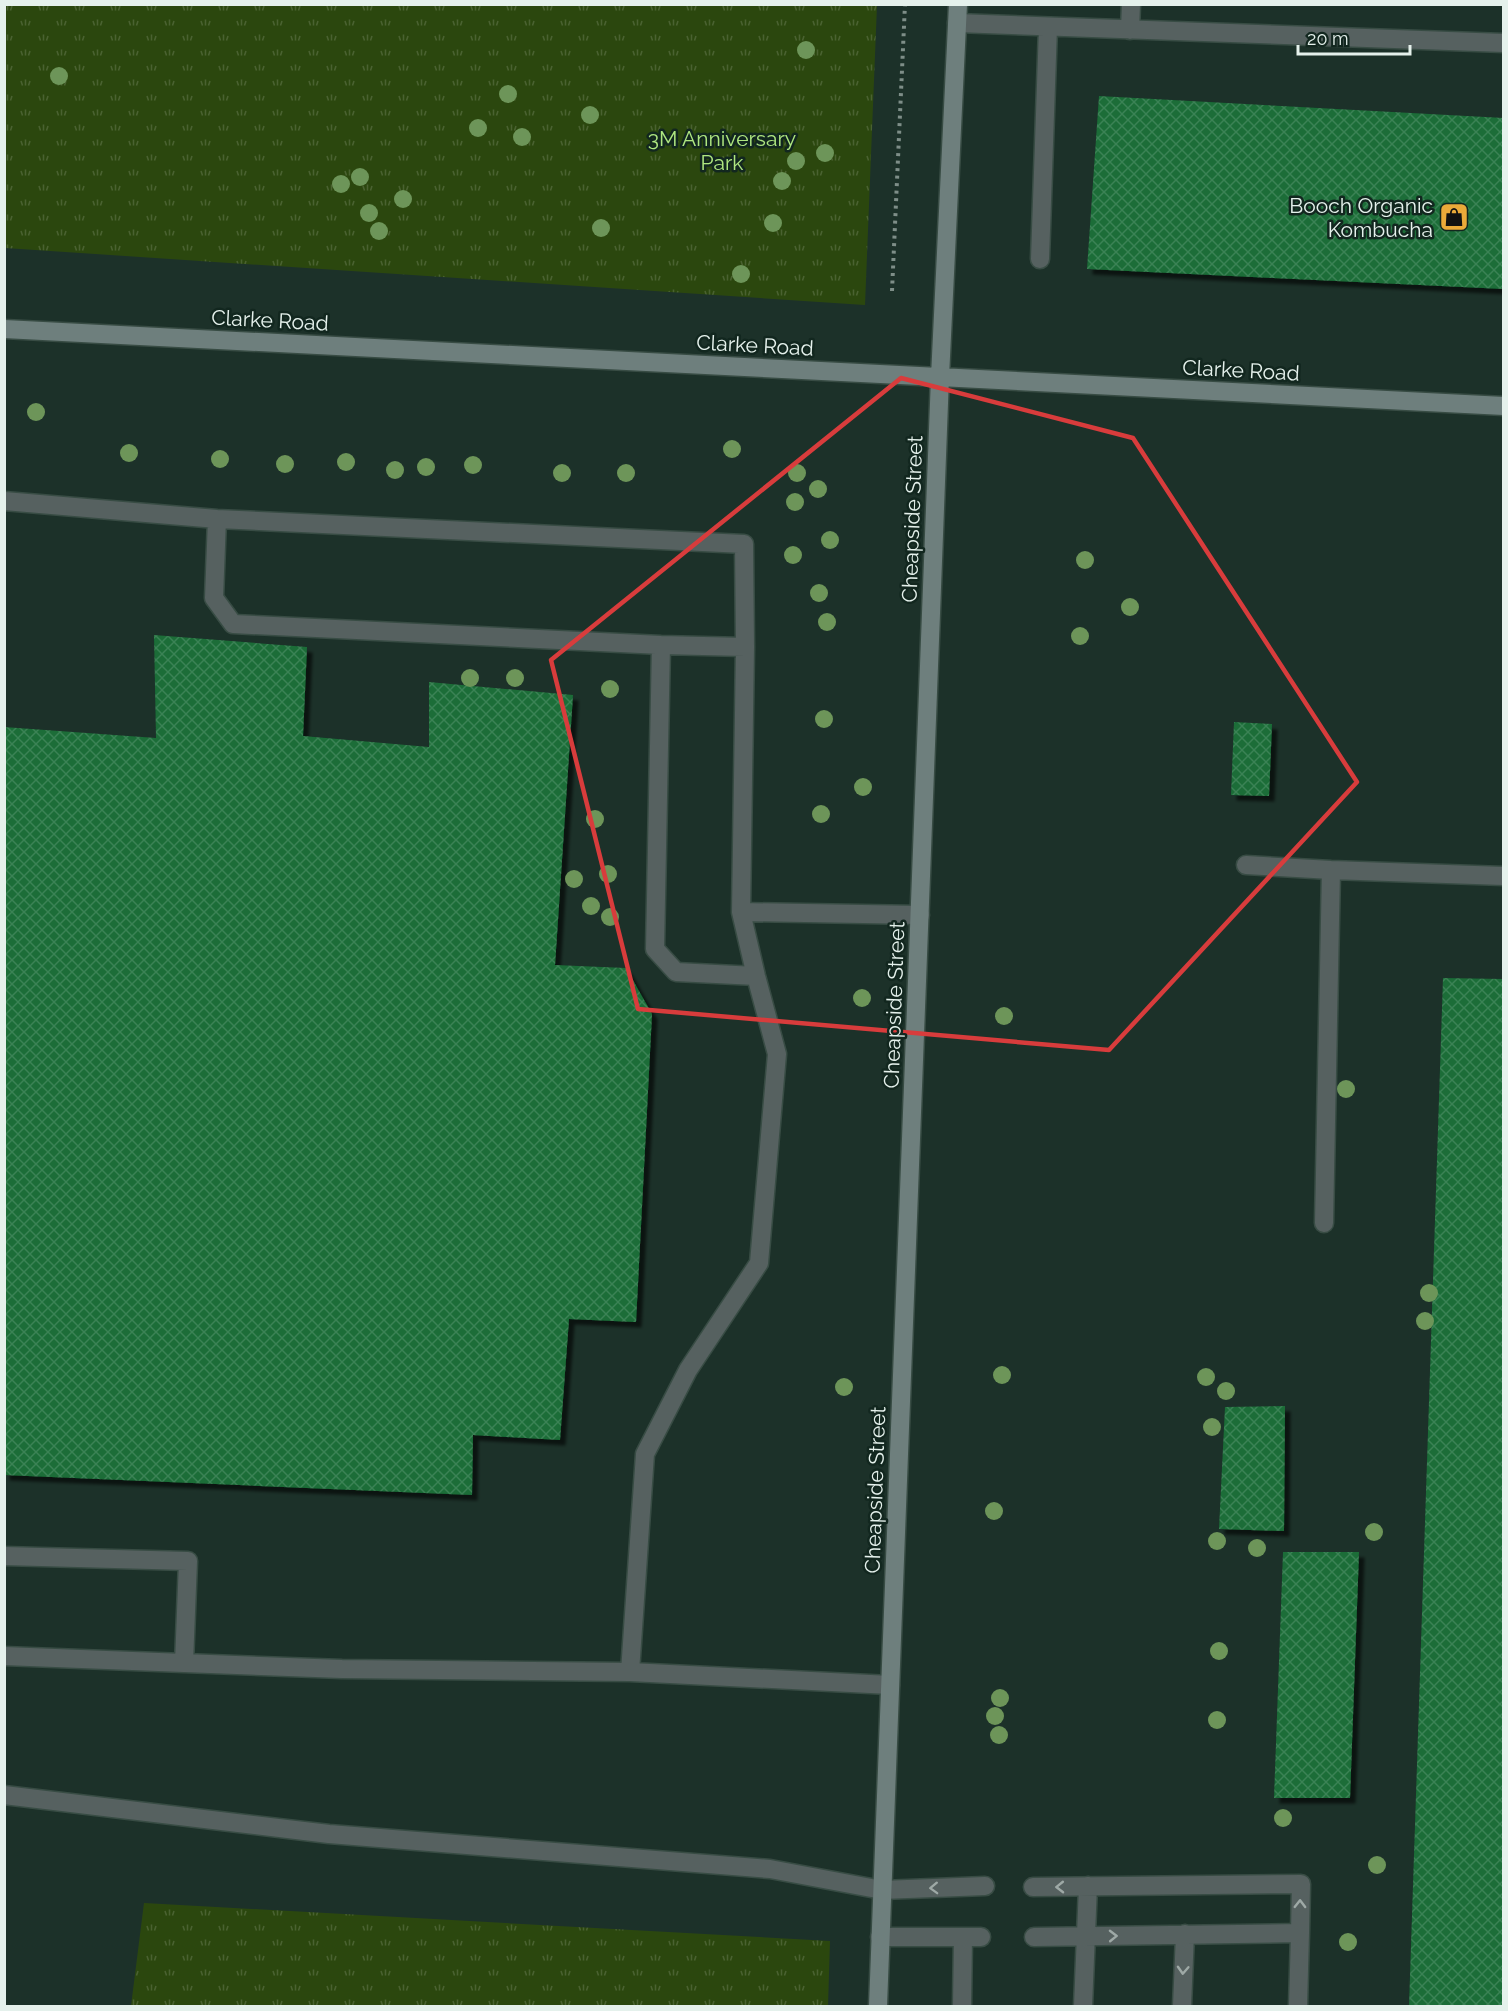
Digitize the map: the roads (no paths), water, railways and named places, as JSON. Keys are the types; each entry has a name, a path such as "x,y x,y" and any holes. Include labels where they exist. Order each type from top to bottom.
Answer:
{"street":[{"name":"Cheapside Street","path":"878,2007 940,377 958,4"},
{"name":"Clarke Road","path":"4,329 1503,406"}],"lane":[{"path":"1130,30 1131,4"},
{"path":"957,23 1503,43"},
{"path":"1040,259 1048,27"},
{"path":"4,501 217,519 744,544 741,912 777,1054 759,1263 688,1370 645,1454 630,1672"},
{"path":"217,519 214,598 233,624 744,647"},
{"path":"661,645 656,949 676,972 756,976"},
{"path":"1246,865 1503,876"},
{"path":"1324,1223 1331,870"},
{"path":"741,912 920,915"},
{"path":"4,1556 188,1561 184,1663"},
{"path":"4,1656 342,1669 630,1672 890,1685"},
{"path":"4,1795 329,1834 770,1869 882,1890 985,1886"},
{"path":"1033,1887 1301,1884 1298,2007"},
{"path":"1083,2007 1088,1886"},
{"path":"1034,1937 1300,1933"},
{"path":"1182,2007 1185,1935"},
{"path":"880,1937 972,1937 962,2007"}],"place":[{"name":"Booch Organic Kombucha","path":"1454,217"}],"park label":[{"name":"3M Anniversary Park","path":"722,150"}]}
